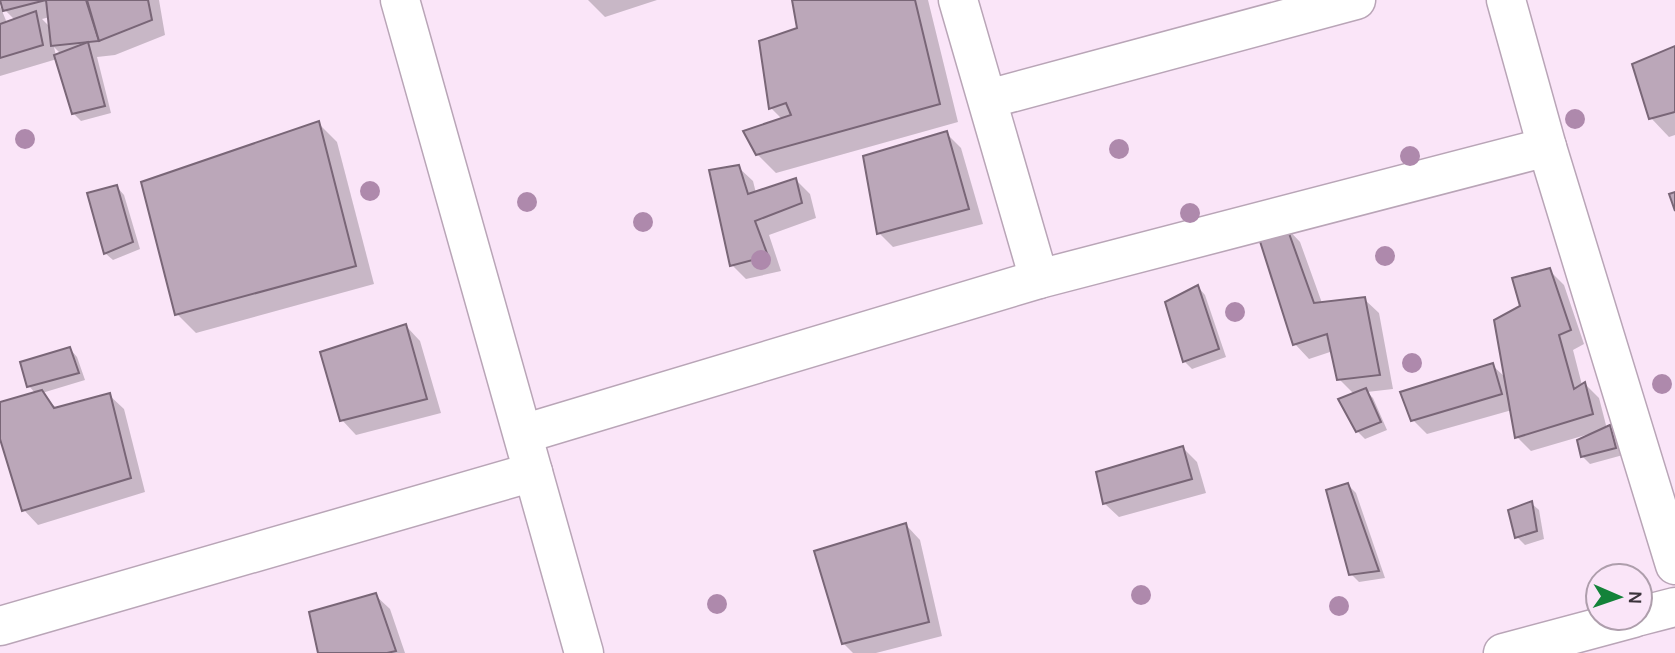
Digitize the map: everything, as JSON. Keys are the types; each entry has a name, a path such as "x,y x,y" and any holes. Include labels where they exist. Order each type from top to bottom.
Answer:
{"street":[{"path":"401,0 584,653"},
{"path":"958,0 1039,279"},
{"path":"1506,0 1675,565"},
{"path":"988,99 1352,1"},
{"path":"523,434 1039,279 1548,147"},
{"path":"2,617 533,472"},
{"path":"1654,612 1675,607"},
{"path":"1503,653 1584,631"}],"building":[{"path":"0,0 46,0 3,11"},
{"path":"46,0 86,0 99,41 51,46"},
{"path":"87,0 148,0 152,20 99,41"},
{"path":"792,0 915,0 940,104 756,155 743,131 791,115 786,103 769,109 759,41 797,28"},
{"path":"36,11 43,45 0,58 0,24"},
{"path":"88,42 105,106 72,114 54,55"},
{"path":"1675,46 1675,112 1649,119 1632,64"},
{"path":"319,121 356,266 175,315 141,182"},
{"path":"947,131 969,209 877,234 863,156"},
{"path":"739,165 748,194 796,178 802,203 755,221 768,256 730,266 709,170"},
{"path":"117,185 133,242 104,254 87,193"},
{"path":"1675,192 1675,211 1669,194"},
{"path":"1286,225 1314,303 1365,297 1380,375 1337,380 1327,334 1293,345 1257,232"},
{"path":"1550,268 1571,330 1559,335 1574,389 1585,382 1593,414 1515,438 1494,320 1520,306 1512,278"},
{"path":"1198,285 1219,349 1183,362 1165,302"},
{"path":"406,324 427,399 340,421 320,352"},
{"path":"70,347 79,373 27,387 20,362"},
{"path":"1493,363 1502,394 1411,421 1400,392"},
{"path":"1366,388 1381,422 1356,432 1338,399"},
{"path":"42,390 54,408 110,393 131,478 22,511 0,439 0,402"},
{"path":"1610,425 1616,448 1581,457 1577,440"},
{"path":"1183,446 1192,479 1103,504 1096,472"},
{"path":"1348,483 1379,571 1349,575 1326,490"},
{"path":"1532,501 1537,531 1515,538 1508,510"},
{"path":"906,523 929,622 842,644 814,551"},
{"path":"376,593 396,651 318,653 309,612"}]}
